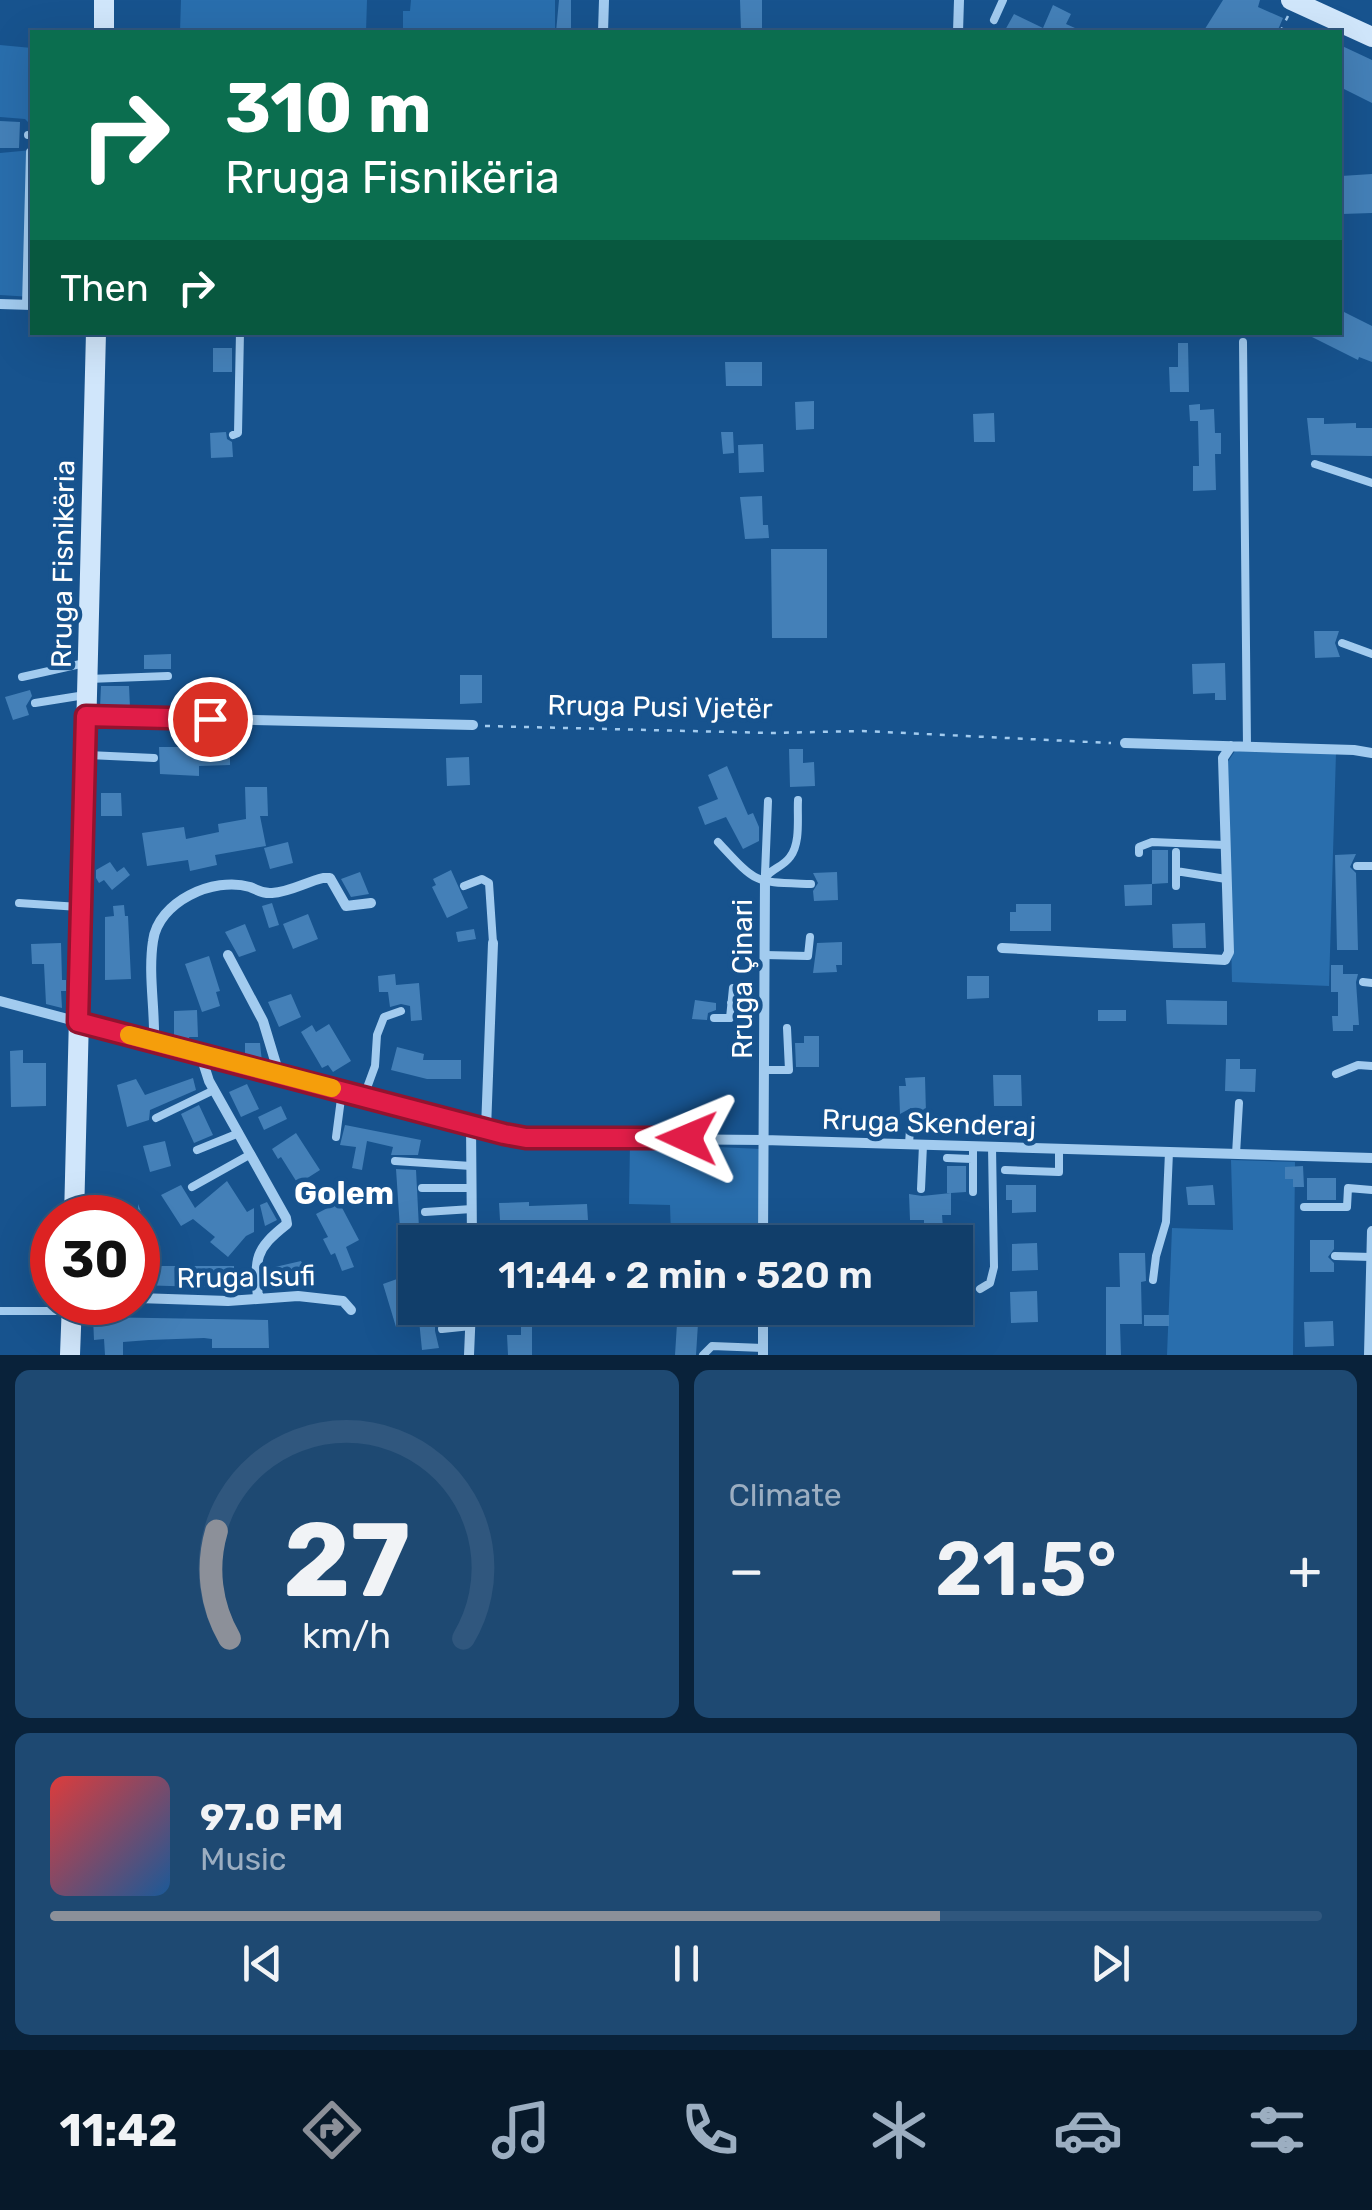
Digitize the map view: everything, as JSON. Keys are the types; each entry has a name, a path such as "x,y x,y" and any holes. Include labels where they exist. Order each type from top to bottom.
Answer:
{"street":[{"path":"104,0 104,30"},
{"path":"603,30 604,0"},
{"path":"958,0 958,30"},
{"path":"1290,0 1372,37"},
{"path":"0,304 29,305"},
{"name":"Rruga Fisnikëria","path":"74,1195 96,335"},
{"path":"87,688 473,725"},
{"path":"1125,743 1372,753"},
{"path":"1002,948 1225,960 1228,952 1223,758 1231,746"},
{"path":"154,1041 152,943 159,918 174,903 224,887 250,887 265,894 323,878 330,878 346,906 371,903"},
{"name":"Rruga Çinari","path":"763,1225 765,881"},
{"path":"486,1128 493,942"},
{"path":"228,955 263,1022 279,1074"},
{"name":"Rruga Skenderaj","path":"0,1001 526,1138 764,1140 1372,1158"},
{"path":"200,1053 214,1090 287,1224 260,1248 256,1263 258,1299"},
{"path":"471,1124 472,1225"},
{"path":"1368,1355 1372,1231"},
{"name":"Rruga Isufi","path":"160,1300 327,1298 342,1301 351,1310"},
{"path":"70,1355 71,1325"},
{"path":"763,1325 763,1351"},
{"path":"469,1355 471,1326"}],"lane":[{"path":"994,20 1003,0"},
{"path":"29,305 30,152"},
{"path":"234,435 238,433 240,335"},
{"path":"1243,342 1248,747"},
{"path":"1315,464 1372,484"},
{"path":"1342,643 1372,654"},
{"path":"22,677 76,662 87,688"},
{"path":"35,703 87,688 168,676"},
{"path":"86,755 154,758"},
{"path":"765,881 772,868 790,858 794,850 798,800"},
{"path":"765,881 768,801"},
{"path":"718,842 749,875 765,881 811,884"},
{"path":"1139,853 1140,847 1152,842 1225,845"},
{"path":"1176,852 1176,886"},
{"path":"1358,866 1372,866"},
{"path":"1176,872 1226,879"},
{"path":"464,886 482,879 490,883 493,942"},
{"path":"18,903 82,907"},
{"path":"765,956 808,956 810,937"},
{"path":"714,1018 730,1018 732,988"},
{"path":"731,1002 764,1002"},
{"path":"364,1096 375,1066 380,1026 384,1017 401,1011"},
{"path":"764,1070 789,1070 786,1028"},
{"path":"1336,1074 1358,1066 1372,1066"},
{"path":"156,1118 214,1090"},
{"path":"336,1137 342,1090"},
{"path":"1236,1154 1240,1103"},
{"path":"909,1144 910,1115"},
{"path":"196,1150 238,1133"},
{"path":"921,1190 923,1145"},
{"path":"972,1146 973,1192"},
{"path":"980,1289 990,1283 994,1267 992,1147"},
{"path":"1005,1170 1058,1172 1059,1149"},
{"path":"1153,1280 1166,1222 1168,1152"},
{"path":"192,1187 250,1154"},
{"path":"947,1158 972,1159"},
{"path":"395,1160 471,1166"},
{"path":"422,1188 472,1188"},
{"path":"1304,1207 1347,1207 1348,1188 1372,1190"},
{"path":"425,1212 472,1208"},
{"path":"1335,1256 1371,1257"},
{"path":"0,1311 30,1309"},
{"path":"442,1329 471,1326"},
{"path":"703,1355 712,1346 763,1351"}],"path":[{"name":"Rruga Pusi Vjetër","path":"473,725 862,731 948,738 1125,743"}],"shaded area":[{"path":"181,0 367,0 366,30 180,30"},
{"path":"411,0 555,0 555,30 403,30 403,11 410,11"},
{"path":"0,45 30,48 30,124 25,119 0,117"},
{"path":"30,150 30,297 0,295 0,153"},
{"path":"1235,751 1336,753 1329,986 1232,982 1227,763"},
{"path":"630,1143 761,1149 758,1225 671,1225 670,1205 629,1204"},
{"path":"1231,1160 1295,1162 1293,1355 1167,1355 1172,1228 1233,1230"}],"building":[{"path":"559,0 571,0 571,30 556,30"},
{"path":"740,0 762,0 762,30 741,30"},
{"path":"1223,0 1260,0 1258,7 1283,18 1278,30 1204,30"},
{"path":"1053,5 1071,14 1066,24 1080,30 1005,30 1014,14 1043,28"},
{"path":"1342,46 1372,60 1372,103 1342,88"},
{"path":"0,121 20,122 19,148 0,148"},
{"path":"1372,174 1372,213 1342,214 1342,176"},
{"path":"1342,311 1372,326 1372,362 1359,357 1358,360 1308,335 1342,335"},
{"path":"1178,343 1188,343 1189,392 1170,392 1169,367 1178,367"},
{"path":"213,348 232,348 232,372 213,372"},
{"path":"725,362 762,362 762,386 726,386"},
{"path":"814,401 814,429 796,430 795,402"},
{"path":"1200,404 1200,410 1214,409 1215,433 1221,433 1221,454 1215,454 1216,490 1193,491 1193,466 1199,466 1198,421 1190,421 1189,405"},
{"path":"994,413 995,442 974,442 973,414"},
{"path":"1307,418 1324,418 1324,424 1356,423 1356,428 1372,428 1372,456 1311,455"},
{"path":"226,432 232,442 233,457 211,458 210,433"},
{"path":"721,432 733,432 734,453 723,454"},
{"path":"763,444 764,472 739,473 738,445"},
{"path":"762,496 763,525 768,525 769,538 745,539 740,497"},
{"path":"771,549 827,549 827,638 772,638"},
{"path":"1314,631 1339,631 1335,643 1340,657 1315,658"},
{"path":"171,654 171,669 144,669 144,655"},
{"path":"1225,663 1226,700 1215,700 1215,693 1193,694 1192,664"},
{"path":"460,675 482,675 482,703 460,704"},
{"path":"101,686 129,686 130,708 100,708"},
{"path":"30,690 32,696 26,706 29,715 13,720 5,697"},
{"path":"185,739 230,740 230,765 199,766 199,776 160,774 159,747 186,747"},
{"path":"789,749 803,749 803,763 814,762 815,786 790,787"},
{"path":"469,757 470,785 447,786 446,758"},
{"path":"727,766 748,815 753,813 759,827 759,841 743,849 726,817 705,825 698,807 718,799 708,775"},
{"path":"245,787 267,787 268,816 260,816 266,846 215,855 217,865 190,871 188,860 147,866 142,833 184,827 186,839 219,832 218,824 246,819"},
{"path":"101,793 121,793 122,816 101,816"},
{"path":"288,842 293,863 270,869 264,848"},
{"path":"1152,850 1168,850 1168,883 1152,884"},
{"path":"1356,854 1350,867 1356,873 1358,950 1337,950 1335,855"},
{"path":"110,862 117,872 124,867 130,875 112,890 104,880 99,883 96,878 96,870"},
{"path":"451,870 468,908 447,918 432,887 436,885 433,879"},
{"path":"360,872 369,894 351,897 341,879"},
{"path":"837,872 838,900 814,901 813,891 818,883 813,873"},
{"path":"1152,884 1152,905 1125,906 1124,885"},
{"path":"272,903 279,925 269,928 262,906"},
{"path":"1016,904 1051,904 1051,931 1010,931 1010,912 1016,912"},
{"path":"124,905 131,979 105,980 105,917 114,916 113,906"},
{"path":"308,914 318,939 293,949 283,924"},
{"path":"1205,923 1206,948 1173,948 1172,924"},
{"path":"245,924 256,951 239,957 225,932"},
{"path":"474,929 476,939 458,942 456,932"},
{"path":"842,942 842,965 836,965 837,972 813,973 817,943"},
{"path":"61,943 62,980 66,980 66,991 61,991 62,1008 46,1004 44,964 32,964 31,944"},
{"path":"209,956 220,991 216,992 220,1006 202,1012 185,964"},
{"path":"1331,965 1343,965 1343,974 1358,974 1359,1025 1353,1025 1353,1031 1333,1031 1332,1016 1338,1016 1338,992 1331,992"},
{"path":"395,974 396,985 419,983 422,1020 411,1021 410,1006 390,1007 388,992 379,992 378,976"},
{"path":"967,976 989,976 989,998 967,999"},
{"path":"291,994 301,1017 279,1027 268,1002"},
{"path":"695,1000 716,1003 716,1010 708,1013 707,1020 692,1019"},
{"path":"1166,1000 1227,1001 1227,1025 1167,1024"},
{"path":"197,1010 198,1037 189,1037 190,1042 174,1038 174,1011"},
{"path":"1098,1010 1126,1010 1126,1021 1098,1021"},
{"path":"329,1024 351,1061 333,1072 328,1065 322,1068 301,1032 312,1025 316,1032"},
{"path":"804,1036 819,1036 819,1067 796,1067 795,1043 804,1043"},
{"path":"245,1043 260,1043 262,1062 245,1057"},
{"path":"397,1047 424,1054 423,1060 461,1060 461,1079 427,1079 391,1070"},
{"path":"23,1050 23,1063 46,1063 46,1106 11,1107 10,1051"},
{"path":"1226,1059 1240,1059 1240,1069 1256,1069 1255,1092 1225,1091"},
{"path":"993,1075 1021,1075 1022,1106 994,1106"},
{"path":"925,1077 926,1113 911,1108 900,1114 899,1086 906,1086 905,1078"},
{"path":"193,1078 196,1090 150,1110 149,1120 127,1127 117,1085 136,1079 145,1095"},
{"path":"247,1084 259,1109 241,1117 229,1092"},
{"path":"199,1105 213,1135 194,1143 181,1114"},
{"path":"281,1106 287,1119 264,1130 258,1117"},
{"path":"345,1125 421,1140 418,1155 391,1155 393,1147 367,1141 362,1170 352,1168 356,1147 340,1145"},
{"path":"296,1133 320,1170 298,1184 272,1149"},
{"path":"165,1141 171,1166 150,1172 143,1146"},
{"path":"947,1166 966,1166 966,1192 947,1193"},
{"path":"1303,1166 1304,1187 1293,1187 1293,1179 1285,1179 1285,1167"},
{"path":"396,1169 416,1170 419,1225 400,1225"},
{"path":"1307,1178 1336,1178 1336,1200 1307,1200"},
{"path":"227,1181 247,1212 254,1208 254,1232 228,1257 210,1242 215,1237 193,1219 181,1226 161,1195 181,1185 195,1208"},
{"path":"1006,1185 1036,1185 1036,1212 1012,1213 1012,1200 1006,1200"},
{"path":"1213,1185 1215,1205 1188,1205 1186,1187"},
{"path":"951,1193 951,1215 942,1215 943,1225 910,1220 909,1194"},
{"path":"267,1202 277,1220 265,1226 260,1205"},
{"path":"339,1202 359,1240 346,1247 354,1267 342,1271 335,1253 331,1255 323,1239 328,1237 316,1214"},
{"path":"529,1202 529,1206 587,1204 588,1220 500,1220 499,1203"},
{"path":"1310,1240 1334,1240 1328,1257 1334,1263 1334,1272 1310,1272"},
{"path":"1037,1243 1038,1270 1012,1271 1012,1244"},
{"path":"1119,1253 1145,1253 1142,1324 1120,1324 1121,1355 1106,1355 1106,1287 1120,1287"},
{"path":"301,1261 307,1274 297,1283 281,1287 275,1267"},
{"path":"160,1266 234,1266 234,1288 160,1286"},
{"path":"397,1279 398,1325 403,1325 396,1327 383,1284"},
{"path":"1037,1291 1038,1322 1011,1323 1010,1292"},
{"path":"1144,1315 1169,1315 1169,1326 1144,1326"},
{"path":"160,1318 268,1320 269,1348 212,1348 212,1339 204,1338 149,1340 123,1342 123,1355 105,1355 104,1339 94,1340 93,1325 160,1325"},
{"path":"1333,1321 1334,1346 1305,1347 1304,1322"},
{"path":"420,1325 435,1325 439,1348 422,1350"},
{"path":"521,1325 532,1325 532,1355 508,1355 507,1335 521,1335"},
{"path":"677,1325 698,1325 696,1355 675,1355"}],"slow traffic":[{"path":"129,1035 332,1088"}],"district":[{"name":"Golem","path":"344,1193"}],"route":[{"path":"210,719 86,716 78,1022 504,1134 526,1138 687,1138"}]}
